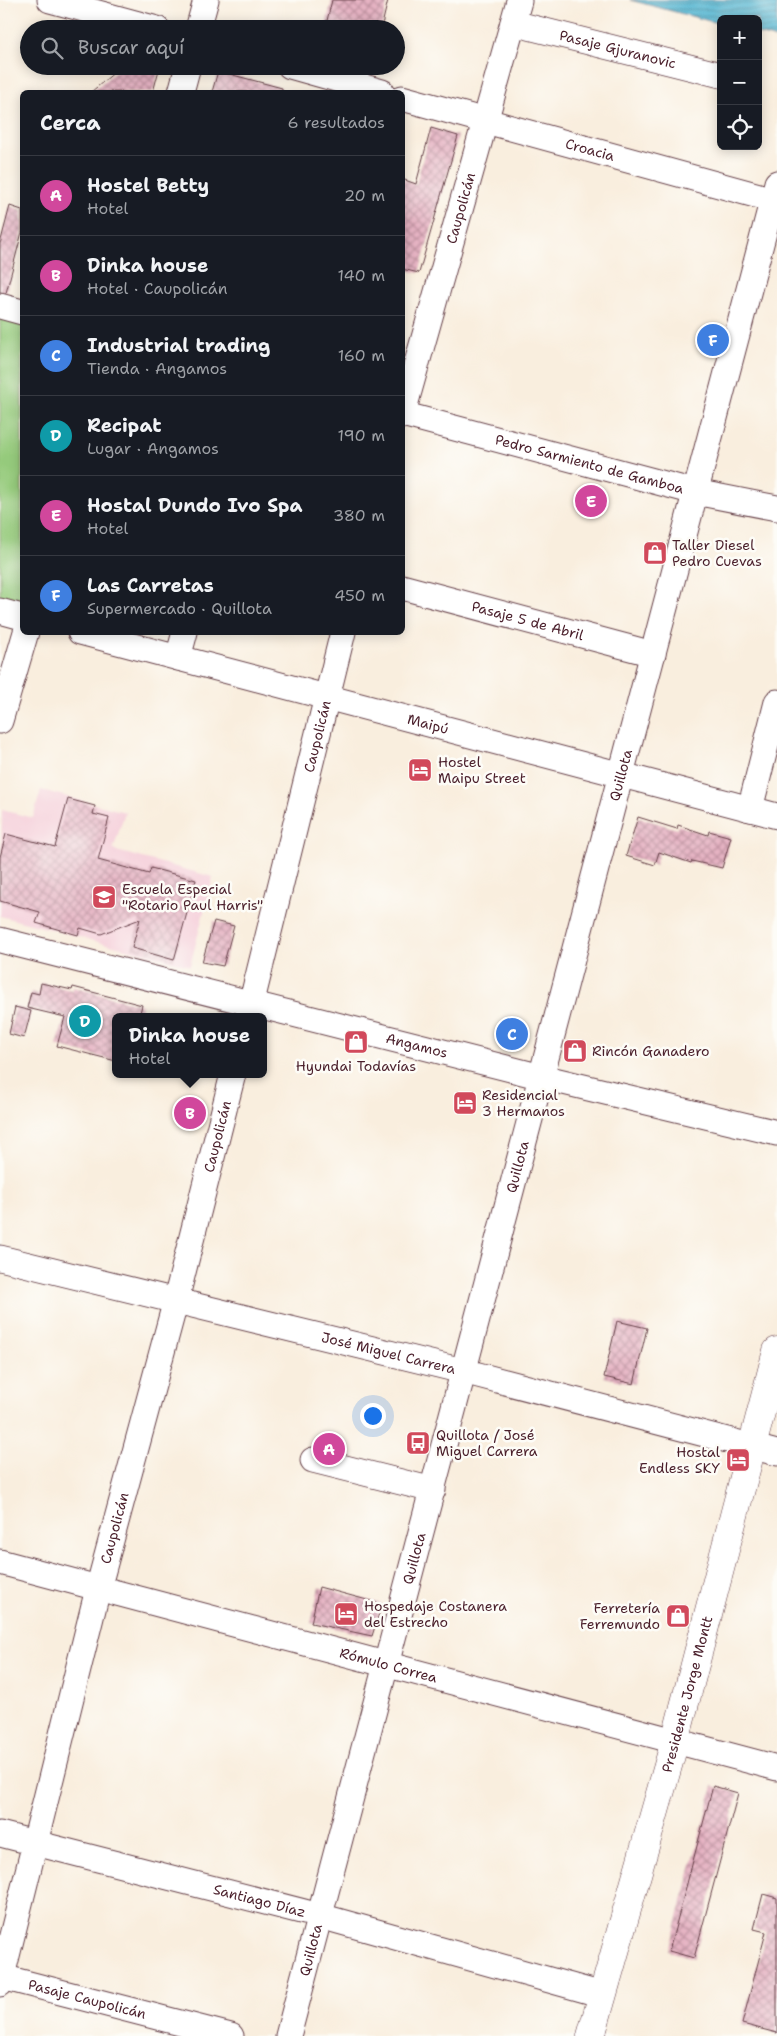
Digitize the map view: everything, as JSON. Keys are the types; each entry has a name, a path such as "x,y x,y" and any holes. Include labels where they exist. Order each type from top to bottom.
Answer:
{"main road":[{"name":"Presidente Jorge Montt","path":"591,2036 675,1741 764,1450 777,1351"}],"street":[{"path":"50,0 124,20"},
{"path":"200,20 206,0"},
{"name":"Pasaje Gjuranovic","path":"516,12 717,75"},
{"name":"Caupolicán","path":"405,407 516,12"},
{"path":"182,90 186,75"},
{"path":"322,75 375,90"},
{"name":"Croacia","path":"405,99 484,122 775,194"},
{"name":"Quillota","path":"288,2036 775,194"},
{"path":"0,306 20,311"},
{"name":"Pedro Sarmiento de Gamboa","path":"405,415 695,492 777,508"},
{"name":"Pasaje 5 de Abril","path":"405,588 653,654"},
{"path":"0,611 20,616"},
{"path":"0,721 25,635"},
{"name":"Maipú","path":"91,635 777,816"},
{"path":"178,658 184,635"},
{"name":"Caupolicán","path":"250,1011 325,697 342,635"},
{"path":"750,809 777,702"},
{"name":"Angamos","path":"0,940 250,1011"},
{"name":"Angamos","path":"267,1015 542,1077 777,1134"},
{"name":"Caupolicán","path":"1,1981 98,1589 176,1300 232,1078"},
{"name":"José Miguel Carrera","path":"0,1258 463,1371 764,1450"},
{"path":"313,1460 433,1490"},
{"name":"Rómulo Correa","path":"0,1562 777,1768"},
{"name":"Santiago Díaz","path":"0,1834 320,1916 603,1995"},
{"name":"Pasaje Caupolicán","path":"1,1981 231,2036"}],"shaded area":[{"name":"Escuela Especial \"Rotario Paul Harris\"","path":"41,790 125,812 113,850 213,877 190,966 0,916 2,810 33,818"}],"green space":[{"path":"0,316 20,321 20,610 0,610"}],"water":[{"path":"630,0 777,0 777,39 762,35 762,15 717,15 717,23"}],"building":[{"path":"332,0 388,0 383,20 327,20"},
{"path":"111,75 158,75 154,90 93,90"},
{"path":"217,75 233,75 282,88 282,90 213,90"},
{"path":"431,128 458,136 419,273 405,270 405,180 416,184"},
{"path":"10,206 20,209 20,240 6,293 0,292 0,244"},
{"name":"Escuela Especial \"Rotario Paul Harris\"","path":"68,799 95,806 93,814 109,818 98,860 149,874 151,868 196,880 174,960 132,948 140,919 101,934 80,928 78,935 36,923 40,912 0,901 0,857 6,834 55,847"},
{"path":"638,817 677,829 678,825 708,835 709,831 731,837 722,868 692,861 691,863 659,852 655,865 626,856"},
{"path":"214,921 234,926 223,966 202,962"},
{"path":"41,983 72,990 73,987 142,1005 140,1013 112,1013 112,1060 57,1046 65,1017 27,1008 31,992 39,994"},
{"path":"15,1007 31,1011 24,1038 9,1034"},
{"path":"617,1321 647,1328 634,1384 604,1377"},
{"name":"Hospedaje Costanera del Estrecho","path":"319,1587 382,1604 372,1636 311,1623"},
{"path":"713,1786 738,1793 694,1958 669,1951"},
{"path":"763,1894 777,1898 777,2033 742,2024 766,1932 754,1929"}],"place":[{"name":"Las Carretas","path":"713,340"},
{"name":"Hostal Dundo Ivo Spa","path":"591,501"},
{"name":"Taller Diesel Pedro Cuevas","path":"655,553"},
{"name":"Hostel Maipu Street","path":"420,770"},
{"name":"Escuela Especial \"Rotario Paul Harris\"","path":"104,897"},
{"name":"Recipat","path":"85,1021"},
{"name":"Industrial trading","path":"512,1034"},
{"name":"Hyundai Todavías","path":"356,1042"},
{"name":"Rincón Ganadero","path":"575,1051"},
{"name":"Residencial 3 Hermanos","path":"465,1103"},
{"name":"Dinka house","path":"190,1113"},
{"name":"Quillota / José Miguel Carrera","path":"418,1443"},
{"name":"Hostel Betty","path":"329,1449"},
{"name":"Hostal Endless SKY","path":"738,1460"},
{"name":"Hospedaje Costanera del Estrecho","path":"346,1614"},
{"name":"Ferretería Ferremundo","path":"678,1616"}]}
